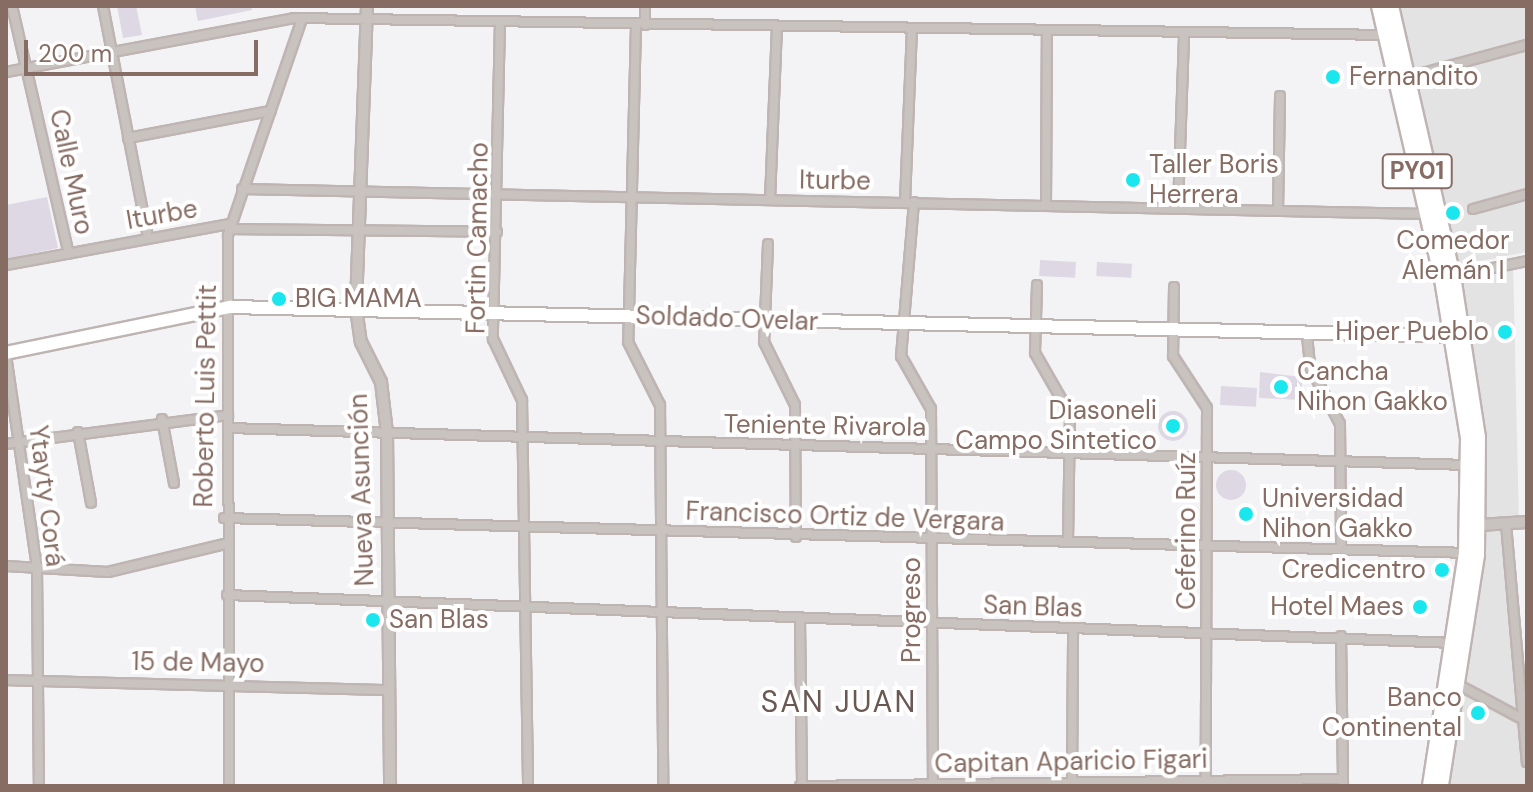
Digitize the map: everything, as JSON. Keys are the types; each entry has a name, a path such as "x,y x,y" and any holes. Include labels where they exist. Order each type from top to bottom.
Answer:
{"highway":[{"name":"PY01","path":"1379,6 1458,336 1478,437 1479,525 1441,786"},
{"name":"PY01","path":"1391,6 1453,276 1469,465 1466,553 1430,786"}],"main road":[{"name":"Soldado Ovelar","path":"6,354 230,307 629,315 764,323 1173,333 1458,336"}],"street":[{"name":"Calle Muro","path":"12,6 69,254"},
{"path":"103,6 148,238"},
{"name":"Roberto Luis Pettit","path":"229,786 224,518 230,226 298,18 296,6"},
{"name":"Nueva Asunción","path":"367,6 356,308 361,342 381,382 387,433 390,786"},
{"path":"645,6 641,25 628,342 660,405 658,531 663,786"},
{"path":"6,72 298,18 1386,35"},
{"name":"Fortin Camacho","path":"500,21 493,339 522,400 528,786"},
{"path":"770,200 777,26"},
{"name":"Progreso","path":"912,29 910,202 900,324 901,356 931,409 932,785"},
{"path":"1046,205 1047,32"},
{"path":"1178,208 1184,33"},
{"path":"1408,77 1527,45"},
{"path":"1278,211 1280,96"},
{"path":"128,138 270,111"},
{"name":"Iturbe","path":"242,189 359,194 1427,214"},
{"path":"1473,209 1527,194"},
{"name":"Iturbe","path":"6,265 230,226 497,232"},
{"path":"768,244 764,342 795,405 796,537"},
{"path":"1453,276 1527,261"},
{"path":"1037,285 1036,328 1040,365 1070,414 1068,542"},
{"name":"Ceferino Ruíz","path":"1174,287 1173,333 1178,368 1207,408 1206,783"},
{"path":"1307,336 1310,367 1340,424 1341,547"},
{"name":"Ytayty Corá","path":"6,354 37,568 39,786"},
{"path":"6,444 162,419 228,415"},
{"path":"162,419 174,483"},
{"name":"Teniente Rivarola","path":"228,428 796,447 930,448 1070,456 1469,465"},
{"path":"78,432 91,503"},
{"name":"Francisco Ortiz de Vergara","path":"224,518 932,541 1341,547 1466,553"},
{"path":"1479,525 1527,522"},
{"path":"1506,524 1527,762"},
{"path":"6,566 108,572 225,544"},
{"name":"San Blas","path":"227,595 800,619 1341,636 1453,643"},
{"path":"800,619 801,786"},
{"path":"1515,624 1527,623"},
{"path":"1072,784 1073,629"},
{"path":"1341,636 1343,782"},
{"name":"15 de Mayo","path":"6,680 227,682 389,690"},
{"path":"1456,684 1525,721"},
{"name":"Capitan Aparicio Figari","path":"801,786 1343,782"}],"shaded area":[{"path":"117,6 136,6 142,35 123,38"},
{"path":"195,6 251,6 252,10 198,21"},
{"path":"1396,6 1527,6 1527,252 1455,266"},
{"path":"47,197 58,248 6,259 6,205"},
{"path":"1040,260 1076,262 1075,278 1039,276"},
{"path":"1097,262 1132,264 1131,278 1096,276"},
{"path":"1513,262 1519,522 1506,524 1524,721 1460,683 1484,517 1458,279"},
{"name":"Cancha Nihon Gakko","path":"1260,372 1302,377 1302,400 1259,398"},
{"path":"1221,386 1257,388 1256,407 1220,405"},
{"name":"Diasoneli Campo Sintetico","path":"1173,411 1184,415 1188,426 1184,437 1173,441 1162,437 1158,426 1162,415"},
{"path":"1231,470 1241,475 1246,485 1241,495 1231,500 1221,495 1216,485 1221,475"},
{"path":"1459,689 1522,725 1527,786 1445,786"}],"place":[{"name":"Fernandito","path":"1333,77"},
{"name":"Taller Boris Herrera","path":"1133,180"},
{"name":"Comedor Alemán I","path":"1453,213"},
{"name":"BIG MAMA","path":"279,299"},
{"name":"Hiper Pueblo","path":"1505,332"},
{"name":"Cancha Nihon Gakko","path":"1281,387"},
{"name":"Diasoneli Campo Sintetico","path":"1173,426"},
{"name":"Universidad Nihon Gakko","path":"1246,514"},
{"name":"Credicentro","path":"1442,570"},
{"name":"Hotel Maes","path":"1420,607"},
{"name":"San Blas","path":"373,620"},
{"name":"Banco Continental","path":"1478,713"}],"district":[{"name":"SAN JUAN","path":"839,702"}]}
